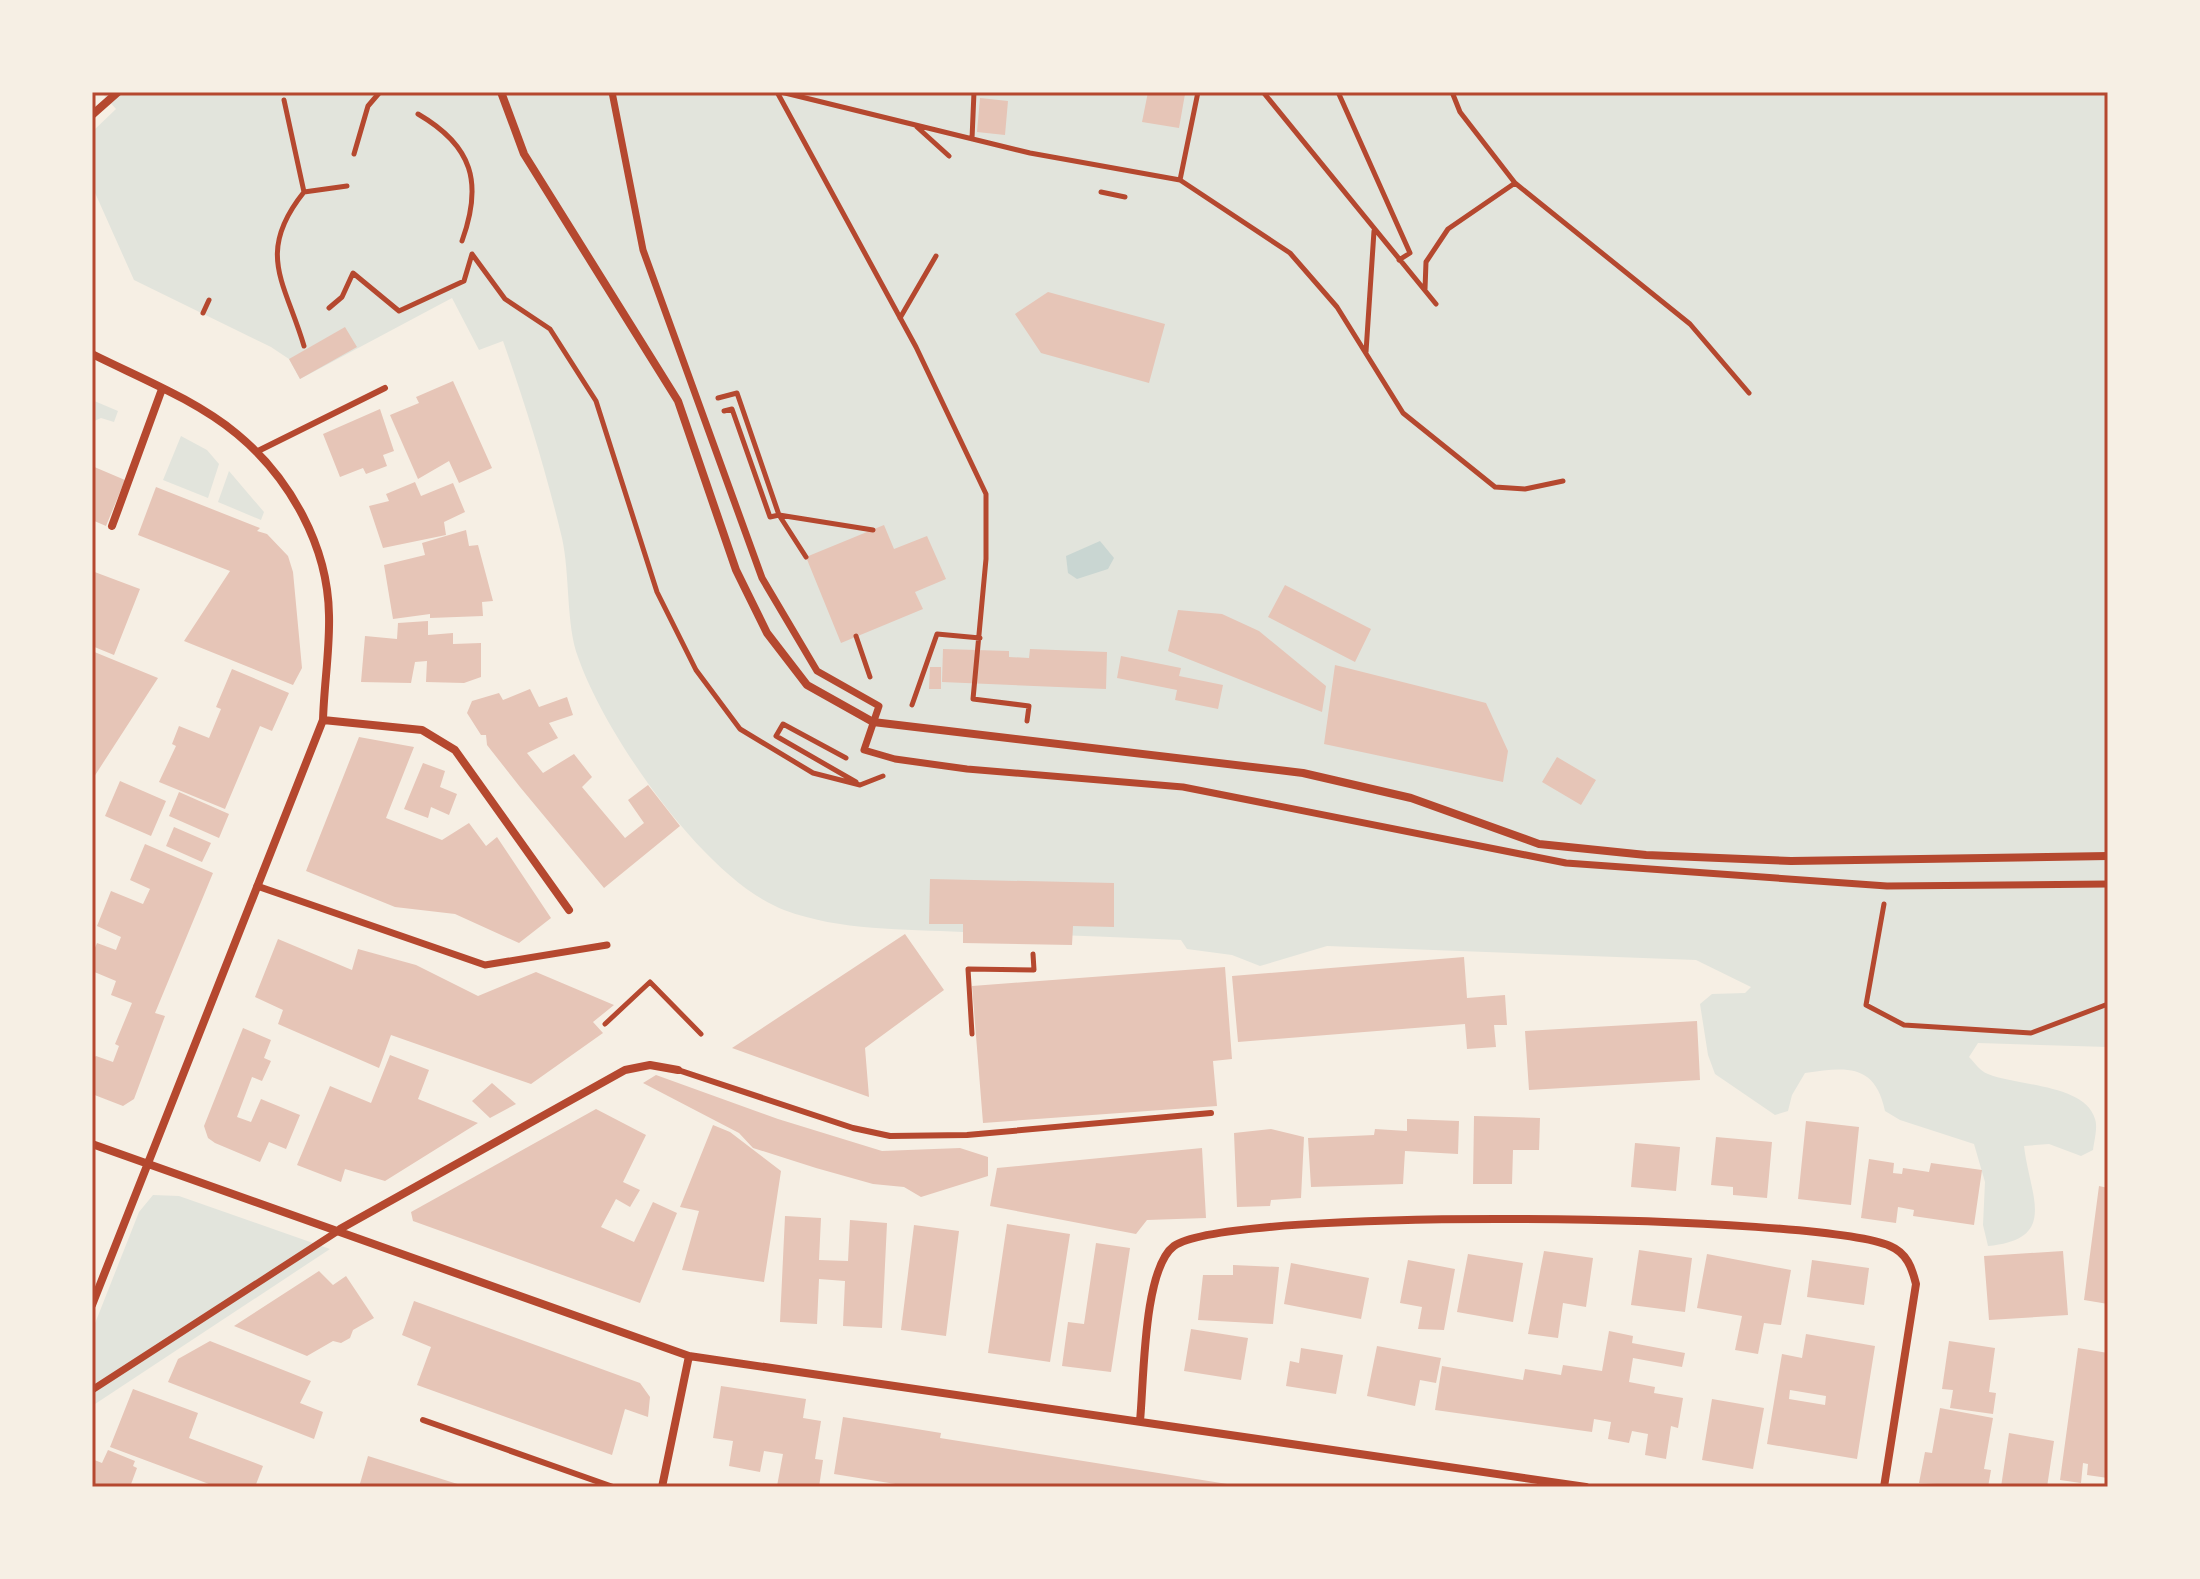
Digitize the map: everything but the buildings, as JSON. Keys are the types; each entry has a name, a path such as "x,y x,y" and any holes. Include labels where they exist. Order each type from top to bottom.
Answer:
{"street":[{"path":"92,115 118,92"},
{"path":"501,92 524,154 678,401 736,570 767,633 807,685 873,722 1303,773 1411,798 1539,844 1646,855 1791,861 2108,856"},
{"path":"612,92 643,250 701,402 762,578 817,671 879,706 864,750 895,759 967,769 1183,787 1566,863 1887,886 2108,884"},
{"path":"92,107 107,104"},
{"path":"92,354 216,419 256,452 304,515 323,567 329,616 323,720 92,1305"},
{"path":"112,526 162,389"},
{"path":"323,720 422,730 455,750 569,910"},
{"path":"257,886 485,965 607,945"},
{"path":"92,1390 340,1229 625,1070 650,1065 678,1070"},
{"path":"92,1144 340,1229 600,1327 689,1356 1586,1487"},
{"path":"1140,1421 1158,1267 1175,1246 1194,1238 1287,1226 1487,1219 1777,1228 1890,1246 1906,1257 1913,1270 1916,1284 1884,1487"},
{"path":"662,1487 689,1356"}],"lane":[{"path":"256,452 385,388"},
{"path":"678,1070 853,1128 890,1136 967,1135 1211,1113"},
{"path":"423,1420 613,1487"}],"path":[{"path":"354,154 368,106 380,92"},
{"path":"779,92 972,139 1180,180 1290,253 1337,307 1403,413 1495,487 1525,489 1563,481"},
{"path":"779,92 900,318 986,494 980,638 973,699 1029,706 1025,741"},
{"path":"972,139 974,92"},
{"path":"1180,180 1198,92"},
{"path":"1263,92 1436,304"},
{"path":"1338,92 1410,253 1399,260"},
{"path":"1452,92 1460,112 1515,183 1690,324 1749,393"},
{"path":"284,100 304,192"},
{"path":"418,114 443,128 471,169 473,211 462,241"},
{"path":"915,125 949,156"},
{"path":"1425,290 1426,262 1448,229 1515,183"},
{"path":"304,346 277,268 276,242 288,212 304,192 347,186"},
{"path":"1101,192 1125,197"},
{"path":"1366,353 1374,230"},
{"path":"329,308 342,297 353,273 399,311 464,281 472,254 505,299 550,329 596,401 657,592 696,670 740,729 813,773 860,785 839,769 776,736 783,724 857,764 864,750"},
{"path":"900,318 936,256"},
{"path":"203,313 209,300"},
{"path":"701,402 737,393 779,515 873,530"},
{"path":"904,726 937,634 980,638"},
{"path":"856,636 868,670"},
{"path":"1887,886 1866,1005 1904,1025 2031,1033 2108,1004"},
{"path":"972,1034 968,969 1034,970 1033,954"},
{"path":"605,1024 650,982 701,1034"}],"shaded area":[{"path":"101,92 2108,92 2108,1047 1978,1043 1969,1057 1988,1074 2049,1088 2078,1099 2089,1108 2095,1119 2093,1150 2081,1156 2049,1144 2024,1146 2034,1198 2032,1225 2024,1235 2010,1242 1988,1246 1983,1225 1985,1182 1974,1144 1900,1120 1885,1111 1874,1084 1857,1072 1833,1070 1805,1073 1792,1095 1788,1111 1775,1115 1715,1074 1708,1055 1700,1004 1712,994 1745,993 1751,987 1696,960 1327,946 1260,966 1232,955 1187,949 1181,940 872,928 827,922 784,910 754,894 722,869 691,837 634,763 591,689 574,644 564,552 556,513 503,341 479,350 452,298 300,379 289,359 271,347 134,280 92,186 92,132 116,109"},
{"path":"92,400 118,411 114,422 101,418 92,422"},
{"path":"181,436 207,450 219,464 208,498 163,480"},
{"path":"229,471 264,512 261,520 218,502"},
{"path":"1100,541 1114,558 1108,569 1077,579 1068,573 1066,556"},
{"path":"153,1195 179,1196 330,1249 92,1406 92,1331 139,1212"}]}
